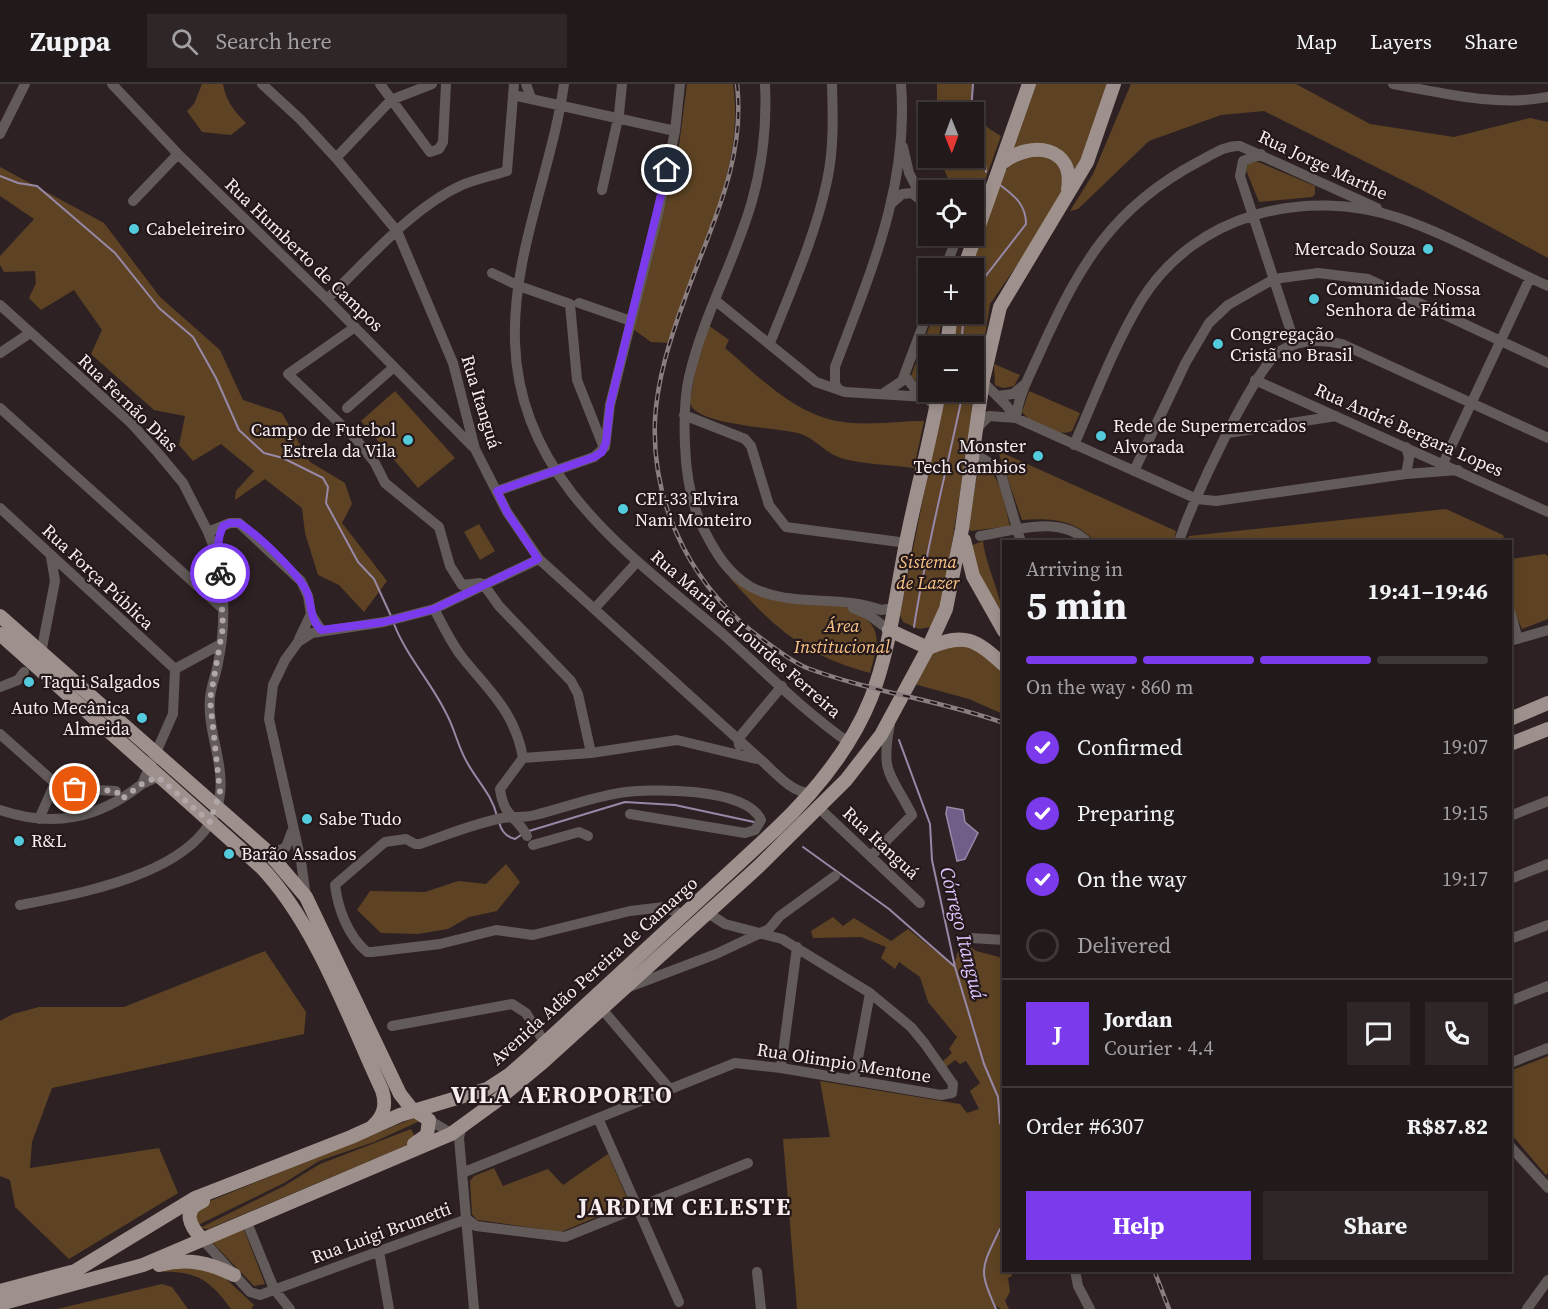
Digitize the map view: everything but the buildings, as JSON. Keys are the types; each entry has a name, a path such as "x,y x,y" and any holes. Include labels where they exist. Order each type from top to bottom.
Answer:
{"main road":[{"path":"967,258 1029,84"},
{"path":"984,358 1000,308 1013,282 1067,198 1096,142 1114,84"},
{"path":"1002,164 1023,150 1047,150 1065,165 1071,175 1067,198"},
{"name":"Avenida Adão Pereira de Camargo","path":"2,1289 75,1271 195,1198 414,1111 429,1113 487,1089 510,1074 545,1043 780,826 811,793 848,742 871,698 894,608 937,402"},
{"path":"977,402 976,429 962,529 968,563 973,576 1002,627"},
{"name":"Avenida Adão Pereira de Camargo","path":"118,1273 197,1234 218,1232 457,1132 524,1078 624,989 652,972 708,913 819,808 860,764 881,735 928,648 946,609 962,529"},
{"path":"894,608 905,637"},
{"path":"0,616 267,851 306,897 402,1097 414,1111"},
{"path":"0,629 18,644 36,649"},
{"path":"889,630 928,648 949,639 967,639 984,647 1002,663"},
{"path":"905,637 928,637 935,633"},
{"path":"0,634 30,667 153,773 210,827 276,882 300,916 382,1090 383,1114 370,1129"},
{"path":"1512,717 1548,704"},
{"path":"1512,743 1548,729"},
{"path":"848,742 864,743 881,735"},
{"path":"262,1213 295,1194 423,1139 430,1128 429,1113 402,1097"},
{"path":"197,1234 189,1217 197,1203 280,1165"},
{"path":"0,1304 118,1273 186,1260 208,1263 234,1275"}],"street":[{"path":"0,134 25,84"},
{"name":"Rua Humberto de Campos","path":"112,84 178,154 327,299 475,449"},
{"name":"Rua Itanguá","path":"262,84 293,112 336,158 397,231 453,363 475,449 507,512 538,559 595,608 760,760 795,789 803,793 811,793"},
{"path":"380,84 430,152 439,149 443,142 446,84"},
{"path":"336,158 391,100 432,84"},
{"path":"526,84 531,98"},
{"name":"Rua Maria de Lourdes Ferreira","path":"564,84 519,286 515,342 518,369 532,423 554,471 591,515 637,562 848,742"},
{"path":"602,190 618,119 622,84"},
{"path":"601,425 631,321 658,214 675,131 680,84"},
{"path":"765,84 765,133 752,203 700,338 688,378 684,415 686,478 694,505 713,548 728,569 751,586 771,595 881,610 894,608"},
{"path":"770,343 806,253 827,182 832,145 832,84"},
{"path":"839,390 835,384 835,367 886,231 892,203 902,141 902,84"},
{"path":"1393,84 1440,88 1504,100 1548,98"},
{"path":"327,299 397,231 442,196 463,184 507,171 513,89 531,98 675,131"},
{"path":"902,141 909,173 918,189"},
{"name":"Rua Jorge Marthe","path":"1016,418 1027,382 1060,307 1091,253 1117,223 1173,176 1224,148 1240,146 1261,153 1399,218"},
{"path":"1261,153 1246,158 1240,166 1240,176 1295,344"},
{"path":"133,201 178,154"},
{"path":"1314,203 1320,199 1322,192 1316,179"},
{"path":"892,203 907,193 918,199"},
{"path":"1074,446 1142,300 1169,266 1197,244 1221,229 1253,215 1284,206 1314,203 1351,206 1399,218 1548,286"},
{"path":"492,273 519,286 631,321"},
{"path":"1134,471 1186,362 1209,323 1228,305 1274,279 1318,273 1368,279 1548,363"},
{"path":"1431,471 1444,464 1530,278"},
{"path":"716,301 816,382 839,390 926,397 936,406"},
{"path":"497,491 594,457 604,448 601,425 577,380 575,303"},
{"name":"Rua Fernão Dias","path":"0,304 130,422 158,453 183,483 216,549"},
{"path":"883,394 893,390 905,376 924,324"},
{"path":"355,327 288,374 357,439 375,463 385,483 440,527 450,566 462,585 484,585"},
{"path":"0,353 30,333"},
{"path":"1180,540 1197,499 1255,380 1269,360 1295,344 1329,341 1342,344 1548,438"},
{"path":"347,408 394,367"},
{"path":"816,382 827,376 835,367"},
{"path":"905,376 915,389 918,389"},
{"name":"Rua André Bergara Lopes","path":"1255,380 1548,512"},
{"path":"998,396 1013,394 1027,382"},
{"path":"984,383 1016,418"},
{"path":"0,408 222,608"},
{"path":"976,429 982,420 994,414 1016,418 1074,446 1197,499 1216,501 1406,474 1458,470"},
{"path":"449,423 458,424 464,421 466,415"},
{"path":"684,415 745,439 751,446 769,505 786,527 907,543"},
{"path":"1228,434 1336,416"},
{"path":"1236,417 1256,428"},
{"path":"1406,447 1409,458 1406,474"},
{"path":"972,452 996,467 1001,474 1020,540"},
{"name":"Rua Força Pública","path":"0,508 174,669"},
{"path":"208,532 235,522 243,526 301,581 308,596 311,614 321,630"},
{"path":"21,905 124,882 174,855 210,827 220,785 210,700 221,644 222,608 216,549 223,526"},
{"path":"980,536 1056,526 1071,529 1085,540"},
{"path":"36,649 55,581 51,557"},
{"path":"298,642 321,630 387,621 434,609 538,559"},
{"path":"595,608 637,562"},
{"path":"55,581 67,571"},
{"path":"484,585 499,606 571,681 578,694 591,753"},
{"path":"209,596 216,596 221,591"},
{"path":"823,601 851,607 868,615 889,630"},
{"path":"434,609 460,655 507,710 515,724 523,758 501,789 501,818"},
{"path":"306,897 269,719 275,679 298,642 311,614"},
{"path":"1514,640 1548,630"},
{"path":"0,810 39,819 77,819 101,810 119,795 137,788 153,773 156,753 173,714 174,669 221,644"},
{"path":"0,687 18,680 30,667"},
{"path":"729,752 737,749 738,740 782,686"},
{"path":"871,856 912,815 889,777 886,763 891,717"},
{"path":"0,734 55,783 75,789 119,795"},
{"path":"523,758 591,753 677,740 760,760"},
{"path":"39,819 55,783"},
{"path":"630,814 745,833 760,826 760,816 751,807 736,800 705,794 620,793 531,816 501,818 420,844 415,844 406,838 385,842 335,885 343,918 357,941 367,952 440,944 496,930 533,934 630,911 664,907 684,915"},
{"path":"1512,815 1548,801"},
{"name":"Rua Itanguá","path":"819,808 920,903"},
{"path":"501,818 522,825 530,841 579,832 588,836"},
{"path":"267,851 276,852 286,847 293,827"},
{"path":"1512,878 1548,864"},
{"path":"652,972 716,954 769,929 780,916 835,876"},
{"path":"708,913 725,924 772,935 797,947 870,993 854,1080"},
{"path":"1512,938 1548,925"},
{"path":"971,938 1002,940"},
{"path":"781,1068 797,947"},
{"path":"1512,1000 1548,987"},
{"name":"Rua Olimpio Mentone","path":"462,1173 735,1063 781,1068 940,1095 952,1093 953,1084 925,1044 911,1027 870,993"},
{"path":"392,1026 512,1005 526,1013 545,1043"},
{"path":"602,1010 669,1088"},
{"path":"1512,1062 1548,1048"},
{"path":"429,1113 457,1132 474,1309"},
{"path":"598,1118 679,1302"},
{"path":"1512,1148 1548,1188"},
{"name":"Rua Luigi Brunetti","path":"260,1295 467,1219 476,1226 559,1238 748,1163"},
{"path":"246,1220 274,1289 290,1309"},
{"path":"197,1234 250,1292 260,1295 267,1289 269,1277"},
{"path":"379,1251 389,1309"},
{"path":"758,1272 761,1309"},
{"path":"1076,1272 1078,1286 1090,1309"},
{"path":"1527,1309 1548,1280"}],"green space":[{"path":"202,84 223,84 231,105 246,123 231,135 202,132 187,111 194,104"},
{"path":"687,84 733,84 735,117 732,150 715,215 669,343 651,342 633,329 679,146"},
{"path":"937,84 973,84 973,102 937,102"},
{"path":"1035,84 1109,84 1094,132 1076,171 1064,155 1011,150"},
{"path":"1131,84 1296,84 1370,124 1454,137 1530,118 1548,122 1548,258 1422,190 1264,111 1221,115 1149,141 1078,209 1070,211 1093,174"},
{"path":"984,124 1001,136 984,183 984,180 949,180 943,168 984,168"},
{"path":"1044,155 1059,163 1065,191 1055,211 990,304 984,342 984,336 953,336 955,324 984,324 984,258 971,258 975,246 984,246 984,218 998,183 1013,163 1028,157"},
{"path":"1256,161 1315,186 1315,194 1312,197 1259,202 1246,170 1248,163"},
{"path":"0,167 104,223 160,297 220,350 243,400 282,413 310,462 345,483 352,504 342,523 387,581 364,612 339,585 318,575 305,533 302,508 265,479 235,500 236,491 254,471 221,444 193,461 179,445 185,416 154,410 91,354 102,330 74,290 41,310 29,298 36,283 35,271 4,272 0,265 0,256 34,219 0,196"},
{"path":"930,324 941,324 939,336 926,336"},
{"path":"708,325 729,340 725,348 761,380 788,400 817,415 854,423 924,421 914,468 843,459 801,434 739,425 707,417 696,411 690,403 698,353"},
{"path":"918,357 918,383 911,376"},
{"path":"994,364 1020,375 1014,386 1003,388 995,385"},
{"name":"Campo de Futebol Estrela da Vila","path":"395,391 455,458 418,488 361,421"},
{"path":"1029,391 1080,413 1072,431 1060,433 1052,431 1026,416 1022,412"},
{"name":"Sistema de Lazer","path":"942,402 972,402 969,437 942,604 931,627 919,629 903,622 900,615"},
{"path":"998,451 1176,531 1174,540 1093,540 1079,528 1070,524 1042,519 1022,520"},
{"path":"987,469 1000,487 1010,526 971,531 968,529 977,476 979,471"},
{"path":"1446,509 1503,535 1505,540 1187,540 1189,536"},
{"path":"479,524 495,551 480,560 464,532"},
{"name":"Sistema de Lazer","path":"983,541 1000,602 1002,619 980,579 970,546"},
{"path":"1545,554 1548,556 1548,619 1522,629 1512,606 1512,559"},
{"name":"Área Institucional","path":"729,577 748,589 762,594 830,603 860,614 871,624 876,635 876,648 870,673 826,658 808,648 776,625"},
{"name":"Sistema de Lazer","path":"960,641 986,655 1002,671 1002,714 969,699 914,684 931,654"},
{"path":"506,864 520,882 497,911 469,917 448,929 418,934 381,933 357,910 370,891 425,892 458,881 486,884"},
{"path":"833,917 843,926 854,918 891,941 908,929 954,966 958,951 967,944 976,951 1002,958 1002,1225 998,1234 1002,1235 1002,1272 1011,1272 1012,1276 1008,1278 1010,1292 1005,1301 1009,1309 1001,1309 995,1305 996,1309 797,1309 783,1139 830,1137 820,1081 960,1104 967,1113 979,1109 970,1091 980,1083 966,1061 960,1064 955,1060 946,1067 942,1062 952,1053 949,1049 957,1037 928,1002 920,977 899,962 895,969 881,958 886,947 861,937 813,938 811,931"},
{"path":"265,951 306,1012 304,1034 52,1088 32,1142 30,1168 159,1148 178,1193 69,1259 15,1207 10,1180 0,1176 0,1021 13,1014 39,1007 124,1007"},
{"path":"1548,1056 1548,1173 1546,1175 1512,1135 1512,1070"},
{"path":"414,1118 422,1120 374,1142 319,1161 284,1183 198,1225 193,1213 200,1205"},
{"path":"411,1129 417,1141 208,1229 200,1228 284,1186 320,1164"},
{"path":"608,1154 627,1198 623,1206 561,1232 477,1220 472,1214 470,1181 474,1176 494,1168 503,1186 548,1169 563,1185"},
{"path":"243,1227 265,1284 254,1286 212,1242"},
{"path":"185,1265 223,1276 254,1305 251,1309 231,1309 208,1283 200,1278 181,1273 156,1272"},
{"path":"162,1284 172,1287 188,1309 57,1309"}],"shaded area":[{"path":"947,807 963,810 965,822 978,833 965,859 957,861 946,814"}],"waterway":[{"name":"Córrego Itanguá","path":"972,102 973,84"},
{"name":"Córrego Itanguá","path":"984,158 986,172"},
{"path":"0,176 18,183 37,186 115,253 159,308 193,337 216,378 239,430 264,453 283,458 323,478 328,487 326,503 358,562 374,579 391,616"},
{"name":"Córrego Itanguá","path":"984,278 1026,224 1022,206 1000,185"},
{"name":"Córrego Itanguá","path":"962,336 963,324"},
{"name":"Córrego Itanguá","path":"914,627 961,402"},
{"path":"394,624 440,702 465,758 488,795 497,816"},
{"name":"Córrego Itanguá","path":"899,740 930,824 932,860 955,967 984,1064 998,1097 1002,1128"},
{"path":"529,831 625,802 675,805 754,822"},
{"path":"499,822 509,837 515,839 521,835"},
{"path":"803,847 889,909 954,966"},
{"name":"Córrego Itanguá","path":"996,1309 986,1285 984,1269 1000,1229"}],"railway":[{"path":"737,84 738,113 731,168 714,222 674,330 658,390 655,420 656,453 661,486 670,517 683,547 700,575 720,601 743,624 792,660 831,676 1002,722"},
{"path":"1155,1272 1169,1309"}],"way so far":[{"path":"75,789 116,791 122,799 142,784 158,777 210,822 220,792 210,700 223,627 220,573"}],"place":[{"name":"Cabeleireiro","path":"134,229"},
{"name":"Mercado Souza","path":"1428,249"},
{"name":"Comunidade Nossa Senhora de Fátima","path":"1314,299"},
{"name":"Congregação Cristã no Brasil","path":"1218,344"},
{"name":"Rede de Supermercados Alvorada","path":"1101,436"},
{"name":"Campo de Futebol Estrela da Vila","path":"408,440"},
{"name":"Monster Tech Cambios","path":"1038,456"},
{"name":"CEI-33 Elvira Nani Monteiro","path":"623,509"},
{"name":"Taqui Salgados","path":"29,682"},
{"name":"Auto Mecânica Almeida","path":"142,718"},
{"name":"Sabe Tudo","path":"307,819"},
{"name":"R&L","path":"19,841"},
{"name":"Barão Assados","path":"229,854"}],"district":[{"name":"VILA AEROPORTO","path":"562,1095"},
{"name":"JARDIM CELESTE","path":"685,1207"}],"route":[{"path":"220,573 216,549 220,532 223,526 239,523 301,581 308,596 311,614 321,630 384,622 434,609 538,559 522,537 497,491 599,455 605,447 610,405 667,170"}]}
